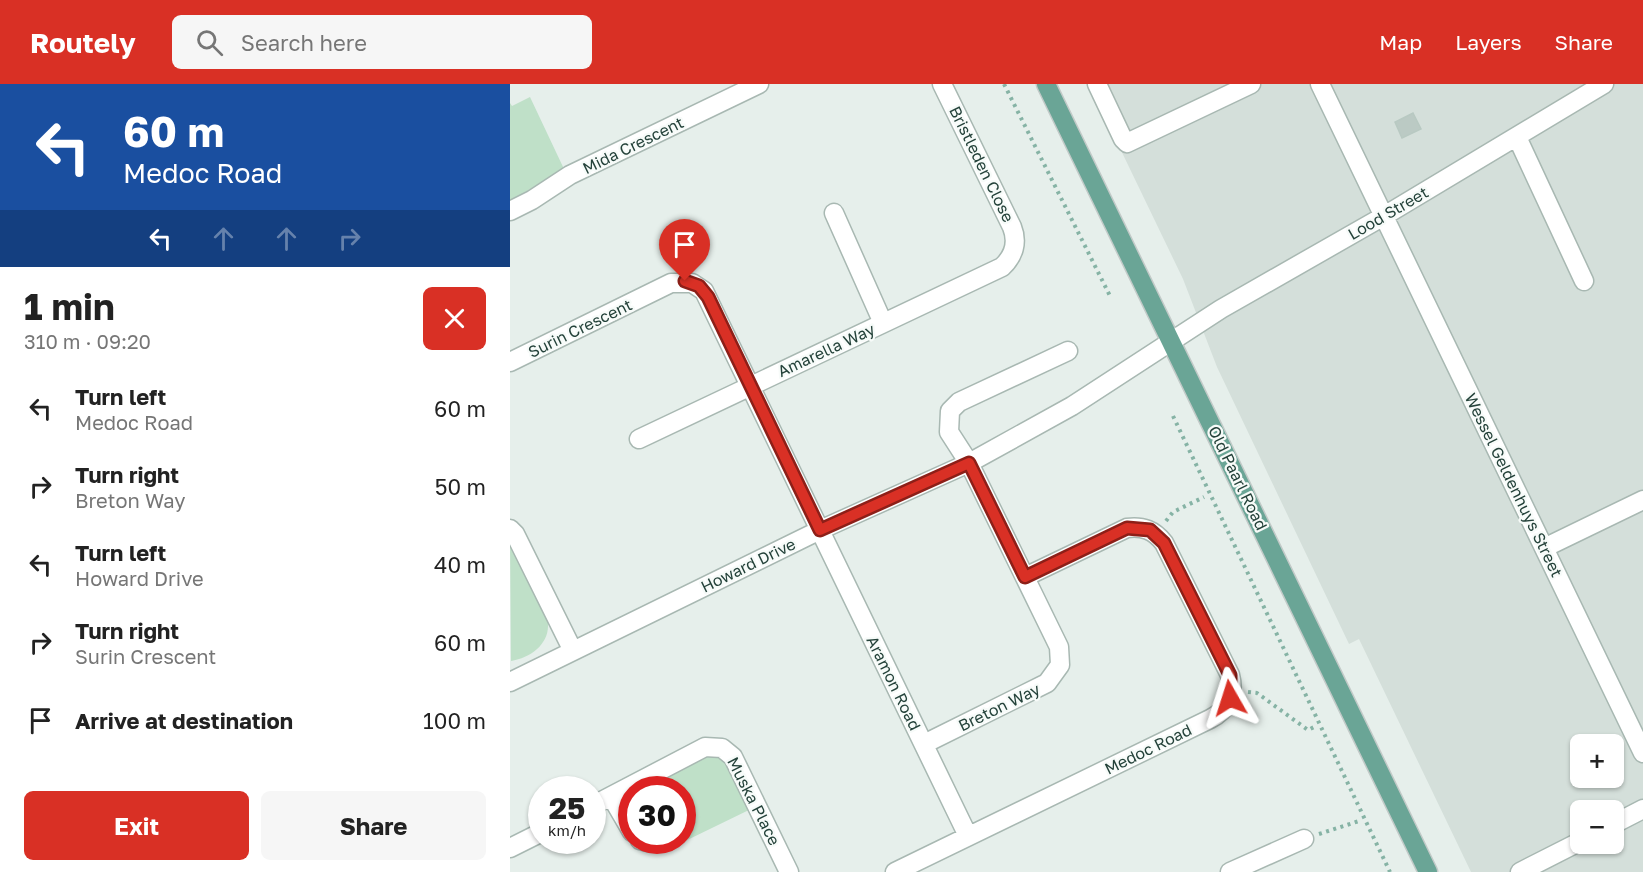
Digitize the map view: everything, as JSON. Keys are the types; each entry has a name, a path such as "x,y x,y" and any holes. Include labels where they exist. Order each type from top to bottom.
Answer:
{"main road":[{"name":"Old Paarl Road","path":"1046,84 1428,872"}],"street":[{"name":"Mida Crescent","path":"510,211 532,200 570,175 759,84"},
{"name":"Bristleden Close","path":"942,84 1012,227 1014,246"},
{"path":"1097,84 1122,139 1128,142 1251,84"},
{"name":"Wessel Geldenhuys Street","path":"1320,84 1643,753"},
{"name":"Lood Street","path":"1172,341 1221,309 1384,216 1604,84"},
{"path":"1516,137 1584,281"},
{"name":"Amarella Way","path":"834,213 883,323"},
{"name":"Amarella Way","path":"639,439 1002,267 1011,256 1014,246"},
{"name":"Surin Crescent","path":"510,362 671,283 685,281 699,286 708,297 820,530"},
{"name":"Howard Drive","path":"510,682 820,530 969,463 1072,406 1172,341"},
{"name":"Breton Way","path":"924,744 1047,683 1057,672 1061,656 1059,646 969,463 949,432 948,420 953,406 1068,351"},
{"path":"1544,548 1643,500"},
{"path":"1025,577 1127,528 1144,528 1156,533 1164,543 1230,675 1232,691"},
{"path":"510,529 515,534 573,651"},
{"name":"Aramon Road","path":"820,530 968,836"},
{"name":"Medoc Road","path":"895,872 1217,715 1227,705 1232,691"},
{"name":"Muska Place","path":"606,799 705,747 722,748 734,757 789,872"},
{"path":"611,796 618,808"},
{"path":"1624,819 1643,809"},
{"path":"510,849 528,839"},
{"path":"1230,872 1304,839"},
{"path":"1520,872 1570,847"}],"path":[{"path":"1004,84 1110,296"},
{"path":"1173,416 1390,872"},
{"path":"1156,533 1173,512 1204,497"},
{"path":"1232,691 1257,693 1308,730 1314,727"},
{"path":"1304,839 1359,821"}],"shaded area":[{"path":"1089,84 1643,84 1643,872 1471,872 1359,639 1349,644 1217,367 1183,279"}],"green space":[{"path":"530,97 564,169 510,201 510,103 512,106"},
{"path":"510,538 551,622 548,624 548,631 542,644 537,649 525,657 511,661"},
{"path":"703,755 724,757 751,809 696,836 696,776 662,776"}],"building":[{"path":"1413,113 1421,129 1402,138 1395,122"}],"route":[{"path":"685,281 699,286 708,297 820,530 969,463 1025,577 1127,528 1150,530 1156,533 1164,543 1230,675 1232,691 1230,698"}]}
